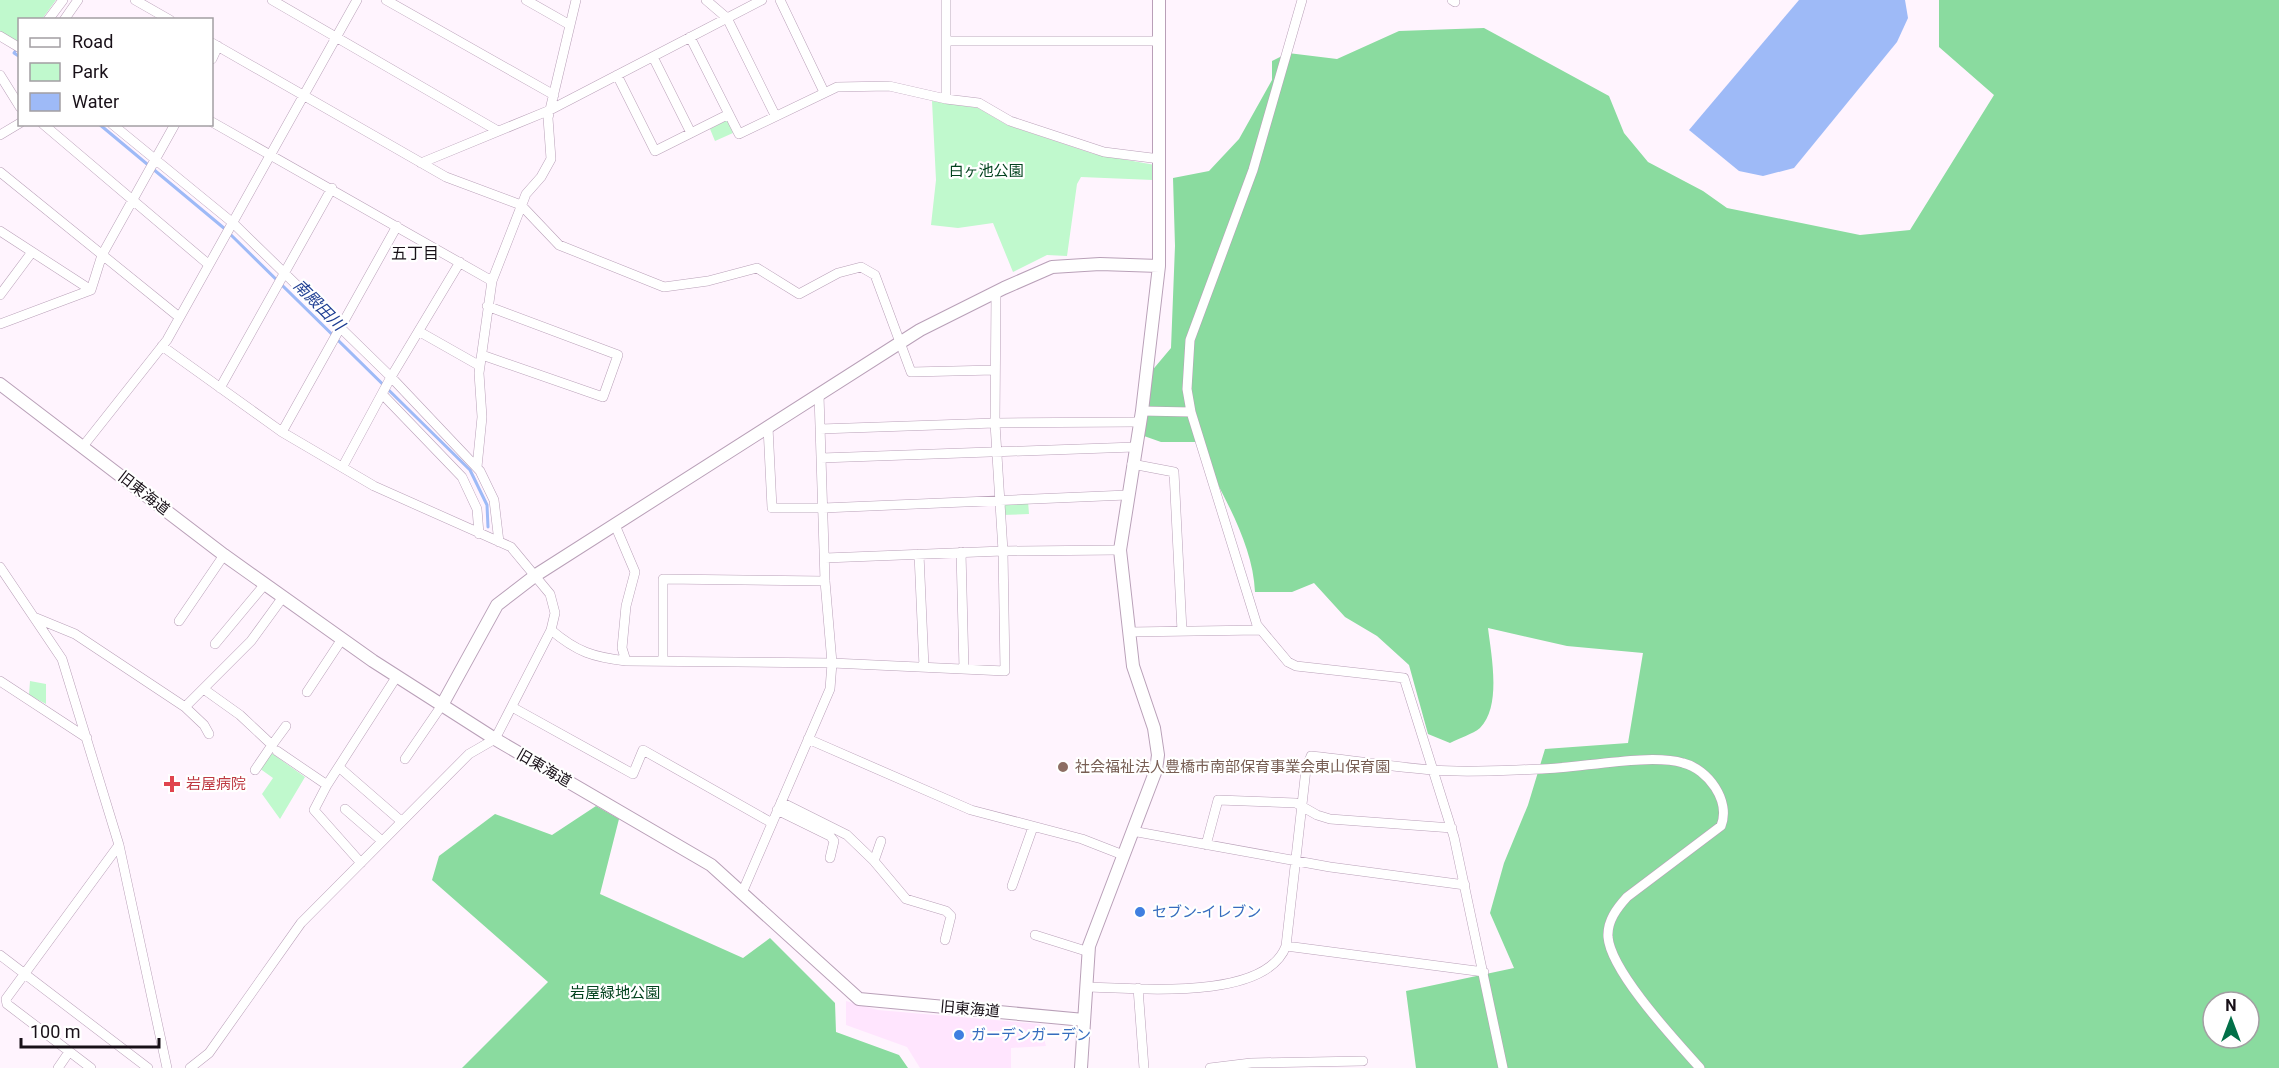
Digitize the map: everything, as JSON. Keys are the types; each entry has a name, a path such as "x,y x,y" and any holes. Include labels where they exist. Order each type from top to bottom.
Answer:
{"street":[{"path":"50,18 63,0"},
{"path":"65,18 78,0"},
{"path":"135,0 166,18"},
{"path":"272,0 498,131"},
{"path":"84,446 162,346 357,0"},
{"path":"386,0 554,95"},
{"path":"526,0 570,25"},
{"path":"477,467 482,417 480,366 492,280 526,194 541,177 551,159 550,110 576,0"},
{"path":"706,0 727,18 775,115"},
{"path":"421,163 550,110 762,0"},
{"path":"780,0 824,92"},
{"path":"946,0 946,99"},
{"path":"1081,1068 1089,952 1097,920 1156,770 1158,755 1154,728 1132,666 1120,550 1141,417 1159,266 1159,0"},
{"path":"1302,0 1253,170 1190,340 1187,389 1191,412 1260,630 1288,662 1296,666 1404,678 1452,828 1503,1068"},
{"path":"0,36 18,47"},
{"path":"690,38 738,134 837,87 889,86 946,99 979,103 1010,121 1104,152 1160,159"},
{"path":"946,41 1160,41"},
{"path":"215,44 446,177 521,205 559,245 664,287 708,281 758,268 799,294 838,273 861,267 875,275 911,372 995,370"},
{"path":"653,57 691,133"},
{"path":"0,75 18,104"},
{"path":"616,75 655,151 729,114"},
{"path":"213,123 492,280"},
{"path":"0,135 18,124"},
{"path":"45,126 131,202 208,264"},
{"path":"114,126 151,164 230,228 336,333 390,379 477,467 494,500 499,542"},
{"path":"91,290 102,255 174,126"},
{"path":"0,172 179,317"},
{"path":"220,388 332,188"},
{"path":"282,432 397,226"},
{"path":"0,231 91,290"},
{"path":"0,295 33,252"},
{"path":"343,465 390,379 420,332 459,262"},
{"path":"405,759 442,705 497,605 536,575 899,344 996,292 1052,267 1159,266"},
{"path":"0,324 91,290"},
{"path":"550,630 568,645 592,657 626,661 832,663 1005,671 1003,551 995,423 996,292"},
{"path":"482,355 603,397 618,355 487,306"},
{"path":"420,332 480,366"},
{"path":"162,346 282,432 343,465 374,486 511,547 550,594 555,614 550,630 495,739 469,754 302,923 209,1053 190,1068"},
{"name":"旧東海道","path":"0,384 224,555 342,639 495,739 711,865 859,999 1084,1020"},
{"path":"383,393 462,477 477,508 479,534"},
{"path":"742,893 830,689 832,663 825,581 819,395"},
{"path":"820,429 1141,417 1191,412"},
{"path":"768,427 772,508 823,508 1128,495"},
{"path":"821,458 1135,447"},
{"path":"1132,464 1174,472 1182,631"},
{"path":"615,525 635,572 626,606 622,648 626,661"},
{"path":"825,558 961,552 1120,550"},
{"path":"961,552 964,669"},
{"path":"919,554 924,667"},
{"path":"179,621 224,555"},
{"path":"0,567 62,659 119,845 167,1068"},
{"path":"663,661 663,579 825,581"},
{"path":"215,644 265,584"},
{"path":"185,707 205,690 250,641 283,597"},
{"path":"36,618 75,634 185,707 204,725 209,734"},
{"path":"1129,632 1260,630"},
{"path":"307,692 342,639"},
{"path":"361,863 314,810 327,785 397,676"},
{"path":"0,681 87,738"},
{"path":"205,690 240,715 274,748 327,785"},
{"path":"512,707 633,774 643,750 772,823"},
{"path":"255,770 274,748 286,726"},
{"path":"808,739 971,810 1082,839 1123,855"},
{"path":"1086,987 1212,986 1234,982 1266,969 1278,959 1286,946 1306,769 1311,756 1435,770 1545,769 1654,760 1683,763 1704,773 1711,781 1724,813 1721,826 1627,897 1616,909 1609,925 1608,938 1622,971 1660,1022 1700,1068"},
{"path":"340,768 401,821"},
{"path":"1206,845 1218,800 1296,803 1317,815 1330,819 1452,828"},
{"path":"779,806 830,836 834,841 830,858"},
{"path":"779,806 847,835 874,861 906,898 946,910 951,916 945,940"},
{"path":"345,809 382,841"},
{"path":"1012,886 1033,827"},
{"path":"1132,831 1295,861 1465,885"},
{"path":"874,861 881,841"},
{"path":"91,1068 7,1004 6,999 119,845"},
{"path":"1035,935 1089,952"},
{"path":"1286,946 1484,972"},
{"path":"0,955 148,1068"},
{"path":"1138,988 1144,1068"},
{"path":"58,1068 69,1052"},
{"path":"1210,1068 1363,1061"}],"shaded area":[{"name":"ガーデンガーデン","path":"846,1001 878,1010 1040,1024 1046,1046 1011,1048 1011,1068 920,1068 907,1047 846,1025"}],"green space":[{"path":"0,0 56,0 43,18 18,18 18,47 0,35"},
{"path":"1939,0 2279,0 2279,1068 1416,1068 1406,991 1514,968 1490,913 1504,863 1528,805 1545,749 1628,743 1643,653 1567,646 1488,628 1493,665 1491,707 1480,728 1450,743 1428,734 1409,665 1377,636 1345,617 1314,583 1292,592 1255,592 1253,573 1241,534 1196,442 1161,442 1144,436 1150,373 1171,348 1175,246 1173,178 1209,171 1239,139 1272,80 1272,61 1288,53 1337,59 1399,31 1484,28 1609,96 1624,133 1648,162 1703,191 1727,208 1860,235 1910,230 1994,95 1939,47"},
{"name":"白ヶ池公園","path":"932,101 978,108 1007,125 1094,154 1155,165 1153,180 1081,177 1077,184 1067,256 1047,255 1013,272 993,223 958,228 931,225 936,180"},
{"path":"727,120 733,133 715,141 710,129"},
{"path":"1028,501 1029,514 1002,515 1001,502"},
{"path":"30,681 46,684 46,704 29,695"},
{"path":"270,752 305,777 280,819 262,794 273,778 259,768"},
{"name":"岩屋緑地公園","path":"596,806 619,819 600,894 743,958 770,938 835,1003 836,1032 899,1055 908,1068 462,1068 548,982 432,880 439,856 495,814 552,835"}],"water":[{"path":"1799,0 1905,0 1908,18 1897,42 1794,168 1763,176 1739,171 1689,130"}],"waterway":[{"name":"南殿田川","path":"16,50 14,53 18,56"},
{"name":"南殿田川","path":"101,126 225,229"},
{"name":"南殿田川","path":"230,234 470,470 487,505 488,527"}],"place":[{"name":"社会福祉法人豊橋市南部保育事業会東山保育園","path":"1063,767"},
{"name":"岩屋病院","path":"172,784"},
{"name":"セブン-イレブン","path":"1140,912"},
{"name":"ガーデンガーデン","path":"959,1035"}],"district":[{"name":"五丁目","path":"415,253"}]}
